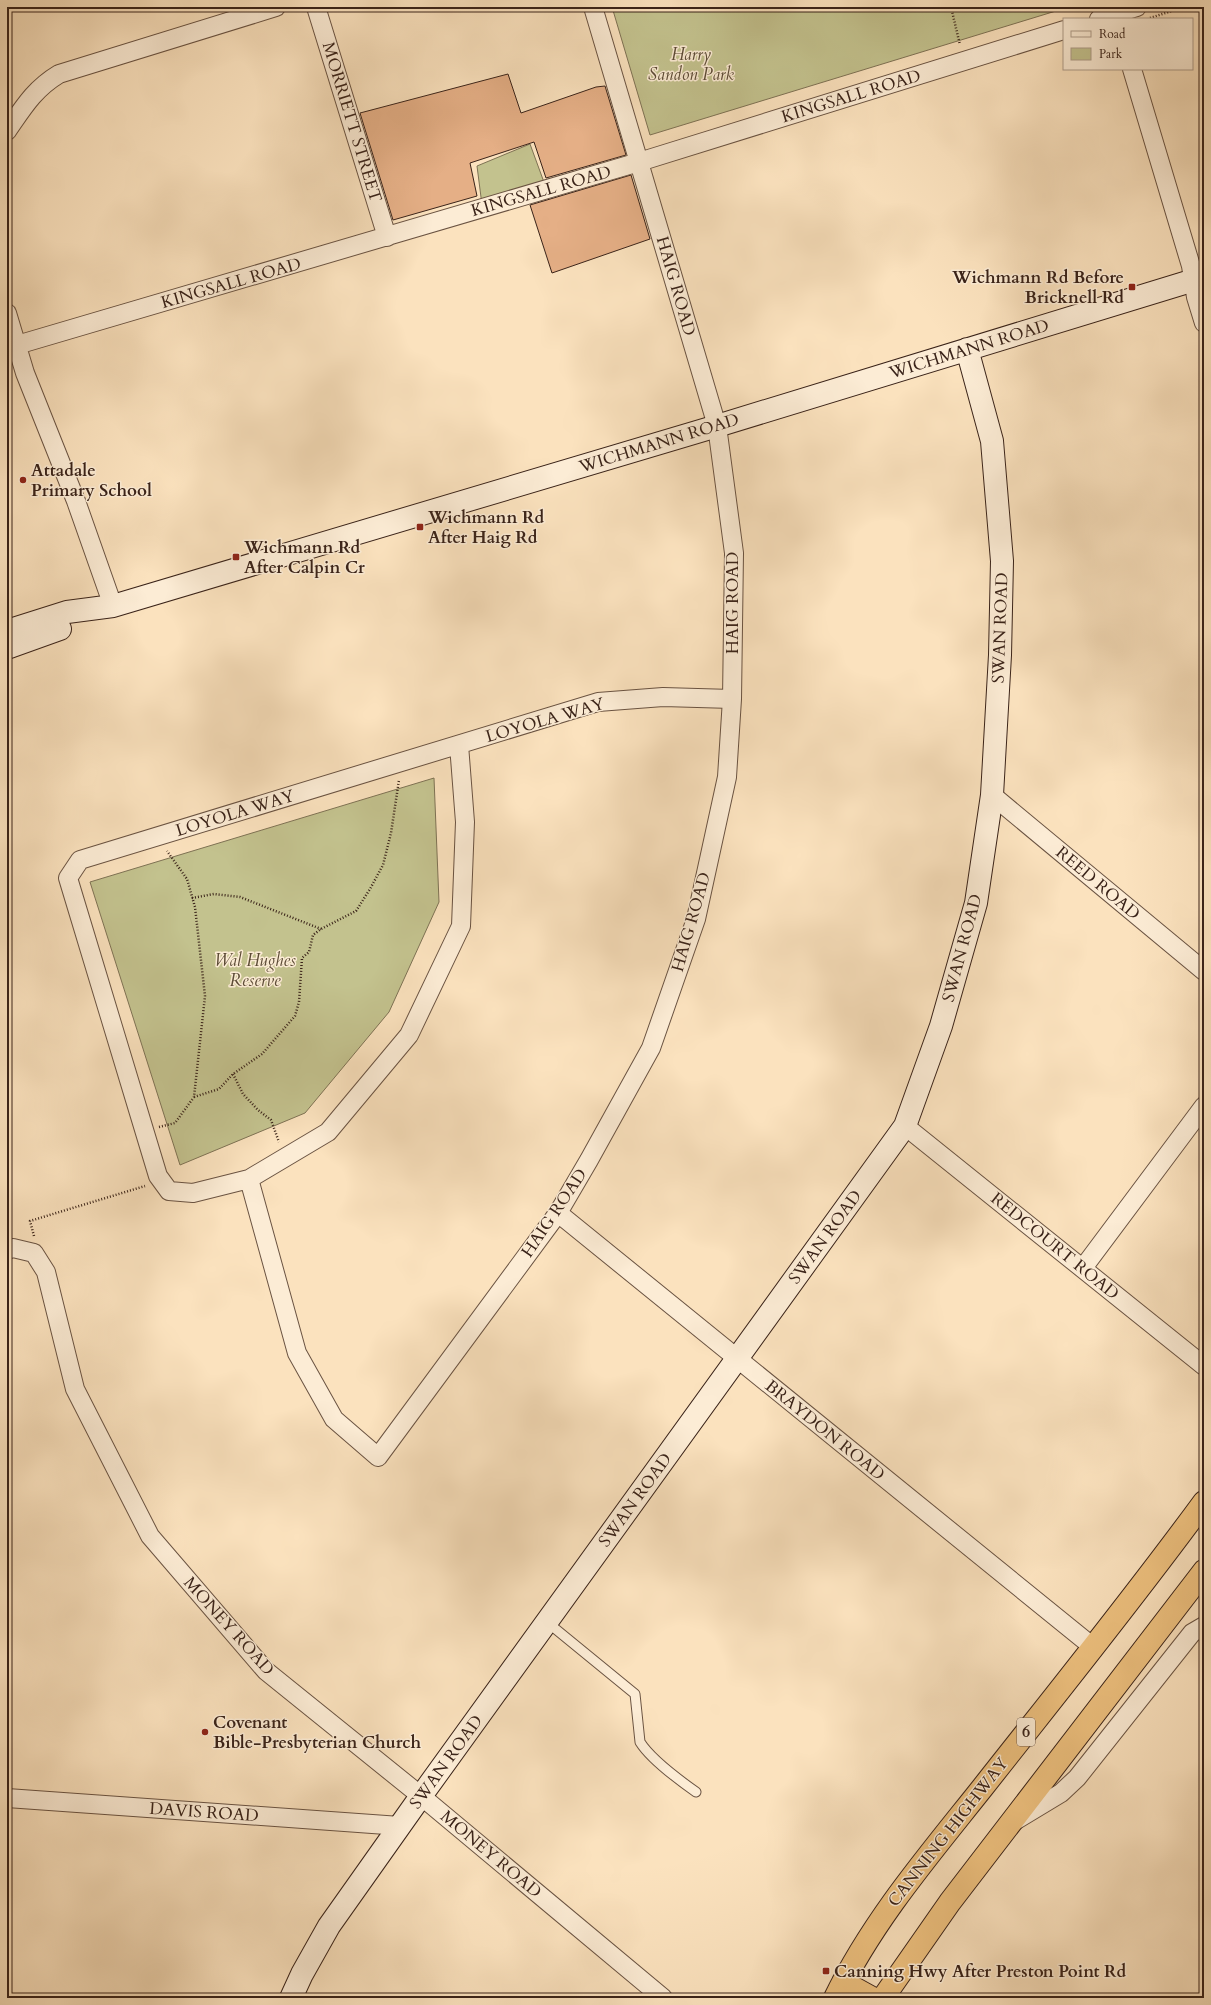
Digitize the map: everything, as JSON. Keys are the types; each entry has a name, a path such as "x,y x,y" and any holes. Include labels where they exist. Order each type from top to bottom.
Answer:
{"highway":[{"name":"CANNING HIGHWAY","path":"839,1990 871,1934 907,1883 1093,1647 1204,1502"},
{"path":"883,1998 950,1902 1204,1571"},
{"path":"839,1990 872,1998"}],"street":[{"path":"7,131 30,97 43,84 59,74 276,7"},
{"name":"MORRIETT STREET","path":"316,7 387,237"},
{"name":"HAIG ROAD","path":"249,1179 297,1353 334,1420 378,1457 558,1213 651,1048 696,919 727,778 732,699 734,553 717,426 593,7"},
{"path":"1102,18 1137,7"},
{"name":"KINGSALL ROAD","path":"17,345 640,162 1063,30"},
{"path":"1132,70 1187,253 1199,279 1204,323"},
{"name":"WICHMANN ROAD","path":"7,631 68,612 112,606 717,426 1199,279"},
{"path":"7,313 25,373 76,501 112,606"},
{"name":"SWAN ROAD","path":"290,1998 329,1926 421,1796 905,1126 941,1026 976,903 992,795 1000,656 1002,561 992,441 967,349"},
{"name":"WICHMANN ROAD","path":"7,648 77,624 112,606"},
{"name":"LOYOLA WAY","path":"165,1186 145,1131 68,878 80,860 598,702 663,697 732,699"},
{"path":"165,1186 193,1193 249,1179 328,1132 409,1035 460,926 465,822 459,745"},
{"name":"REED ROAD","path":"992,795 1204,971"},
{"path":"1083,1268 1204,1106"},
{"name":"REDCOURT ROAD","path":"905,1126 1204,1366"},
{"name":"BRAYDON ROAD","path":"558,1213 1093,1647"},
{"path":"7,1250 14,1248 34,1253"},
{"name":"MONEY ROAD","path":"34,1253 46,1272 75,1389 150,1536 266,1671 421,1796 663,1998"},
{"path":"1011,1823 1061,1793 1077,1778 1192,1632 1204,1626"},
{"name":"DAVIS ROAD","path":"7,1798 400,1826"}],"lane":[{"path":"547,1622 635,1694 637,1700 635,1708 638,1734 643,1747 696,1792"}],"path":[{"path":"951,7 964,61"},
{"path":"1151,18 1184,7"},
{"path":"194,1097 219,1089 234,1074 262,1054 295,1016 299,1002 302,958 309,952 313,935 321,928 356,910 383,865 397,800 399,779 397,764"},
{"path":"145,1131 175,1123 194,1097 205,996 202,956 192,898 187,880 177,863 156,837"},
{"path":"192,898 214,894 240,897 321,928"},
{"path":"234,1074 243,1094 258,1110 271,1120 284,1158"},
{"path":"34,1253 34,1234 30,1222 151,1184 165,1186"}],"green space":[{"name":"Harry Sandon Park","path":"612,7 1069,7 650,135"},
{"path":"530,144 545,185 482,205 477,166"},
{"name":"Wal Hughes Reserve","path":"434,778 439,902 389,1012 305,1113 180,1165 90,882"}],"building":[{"path":"508,74 521,113 596,87 605,86 626,155 546,178 534,142 470,163 477,196 393,220 360,113"},
{"path":"631,175 650,239 552,273 530,205"}],"place":[{"name":"Wichmann Rd Before Bricknell Rd","path":"1132,287"},
{"name":"Attadale Primary School","path":"23,480"},
{"name":"Wichmann Rd After Haig Rd","path":"420,527"},
{"name":"Wichmann Rd After Calpin Cr","path":"236,557"},
{"name":"Covenant Bible-Presbyterian Church","path":"205,1732"},
{"name":"Canning Hwy After Preston Point Rd","path":"826,1971"}]}
